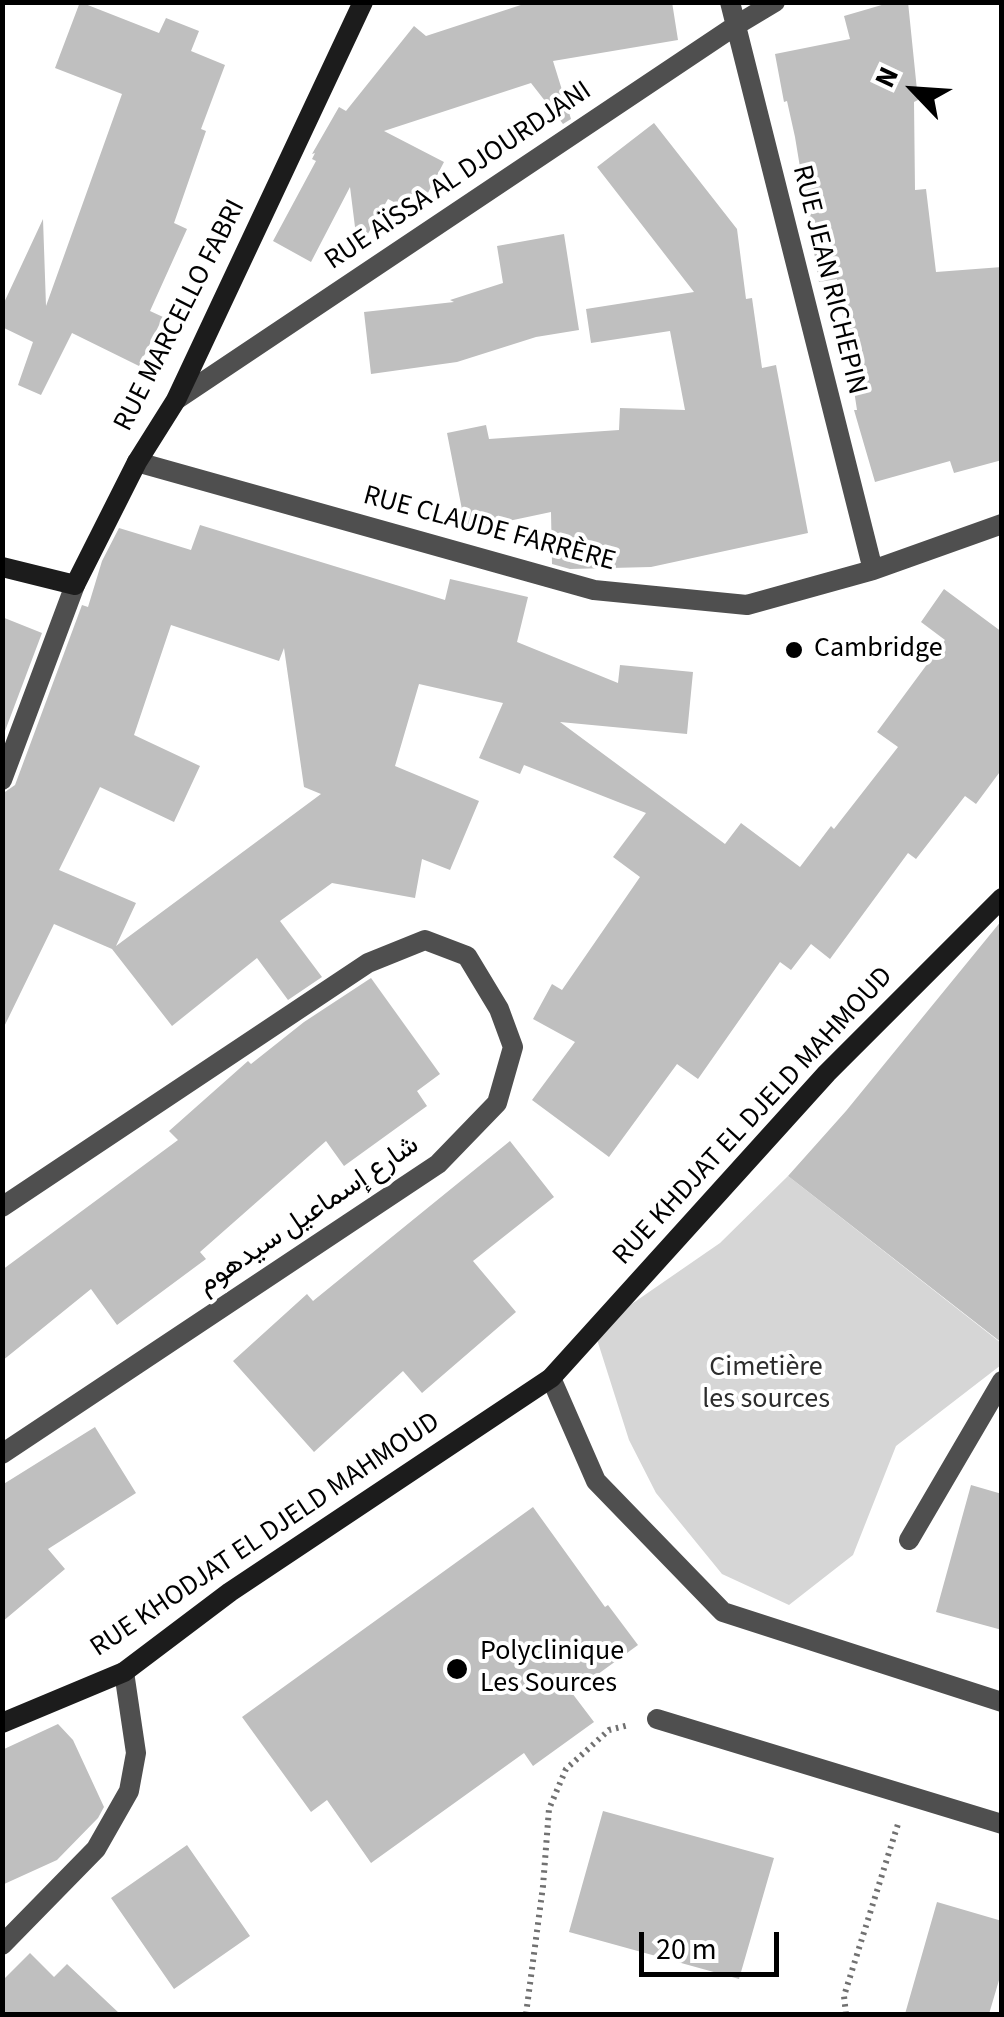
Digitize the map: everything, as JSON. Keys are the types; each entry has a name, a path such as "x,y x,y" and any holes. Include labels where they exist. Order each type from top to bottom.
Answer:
{"street":[{"name":"RUE MARCELLO FABRI","path":"75,585 137,462 176,400 362,2"},
{"name":"RUE JEAN RICHEPIN","path":"730,2 872,570"},
{"name":"RUE AÏSSA AL DJOURDJANI","path":"176,400 775,2"},
{"name":"RUE CLAUDE FARRÈRE","path":"137,462 594,590 747,605 872,570 1002,524"},
{"path":"2,567 75,585 2,780"},
{"name":"RUE KHDJAT EL DJELD MAHMOUD","path":"551,1378 827,1073 1002,898"},
{"name":"شارع إسماعيل سيدهوم","path":"2,1208 368,963 425,940 467,956 499,1009 513,1047 497,1103 438,1164 2,1454"},
{"path":"551,1378 596,1481 723,1612 1002,1702"},
{"name":"RUE KHODJAT EL DJELD MAHMOUD","path":"2,1722 124,1672 230,1592 551,1378"},
{"path":"909,1540 1002,1381"},
{"path":"2,1944 96,1849 129,1792 136,1752 124,1672"},
{"path":"657,1719 1002,1824"}],"path":[{"path":"526,2014 544,1886 549,1809 566,1769 608,1730 657,1719"},
{"path":"846,2014 844,1996 907,1795"}],"green space":[{"name":"Cimetière les sources","path":"788,1176 1001,1343 1001,1365 896,1446 853,1555 789,1605 722,1574 656,1493 629,1440 594,1330 720,1243"}],"building":[{"path":"80,2 159,33 166,18 199,31 191,51 225,65 201,129 206,131 174,223 187,229 150,311 163,317 139,366 72,333 41,395 18,385 33,342 2,327 2,307 43,219 46,306 122,94 55,68"},
{"path":"530,2 672,2 678,40 553,61 571,119 563,124 531,83 384,131 444,162 417,214 388,199 358,251 350,187 311,262 273,241 316,161 312,159 315,153 312,154 339,107 346,111 414,26 426,36"},
{"path":"892,2 908,2 918,100 914,102 915,190 926,189 936,272 1002,267 1002,460 954,473 950,461 875,482 854,410 837,279 819,282 795,137 775,54 850,39 844,16"},
{"path":"654,123 737,229 746,299 752,298 762,368 776,365 808,533 651,567 570,569 552,564 551,512 466,530 447,433 486,425 489,439 619,430 620,408 685,410 670,331 591,343 586,309 694,292 597,167"},
{"path":"564,234 579,330 536,337 457,362 371,374 364,312 454,302 450,300 503,283 497,246"},
{"path":"200,525 445,600 450,579 528,597 517,642 618,683 620,665 693,672 687,734 560,722 725,844 741,823 800,867 898,747 877,732 945,640 921,622 944,589 1002,632 1002,769 976,804 965,796 916,859 908,853 830,959 811,944 791,970 780,962 698,1079 677,1064 609,1157 532,1100 575,1042 533,1019 552,984 562,990 640,877 613,857 646,813 524,765 520,774 479,758 503,703 419,684 395,766 479,801 450,870 422,859 415,898 332,883 280,921 322,977 288,1000 257,958 172,1026 112,949 54,924 2,1031 2,794 15,785 82,605 88,607 102,561 119,528 191,550","holes":["171,625 279,661 284,648 304,787 321,794 116,946 136,903 59,870 100,787 174,822 200,766 134,735"]},
{"path":"2,617 42,633 2,739"},
{"path":"1002,920 1002,1343 788,1176"},
{"path":"371,978 440,1074 417,1091 427,1106 344,1166 326,1141 200,1252 206,1259 117,1325 91,1289 2,1361 2,1270 178,1140 169,1131 248,1061 251,1064 304,1022"},
{"path":"510,1141 554,1197 473,1261 516,1312 422,1393 403,1371 314,1452 233,1361 307,1294 313,1301"},
{"path":"95,1427 136,1493 48,1549 65,1569 2,1622 2,1485"},
{"path":"971,1485 1002,1494 1002,1630 936,1612"},
{"name":"Polyclinique Les Sources","path":"533,1507 605,1607 608,1605 638,1645 572,1693 594,1722 533,1766 524,1753 371,1863 327,1800 311,1812 242,1717"},
{"path":"58,1724 73,1740 104,1807 57,1860 2,1885 2,1750"},
{"path":"603,1811 774,1858 739,1979 569,1932"},
{"path":"187,1845 250,1936 174,1989 111,1898"},
{"path":"937,1902 1002,1921 1002,1970 989,2014 905,2014"},
{"path":"30,1953 54,1977 67,1964 120,2014 2,2014 2,1981"}],"place":[{"name":"Cambridge","path":"794,650"},
{"name":"Polyclinique Les Sources","path":"457,1669"}]}
